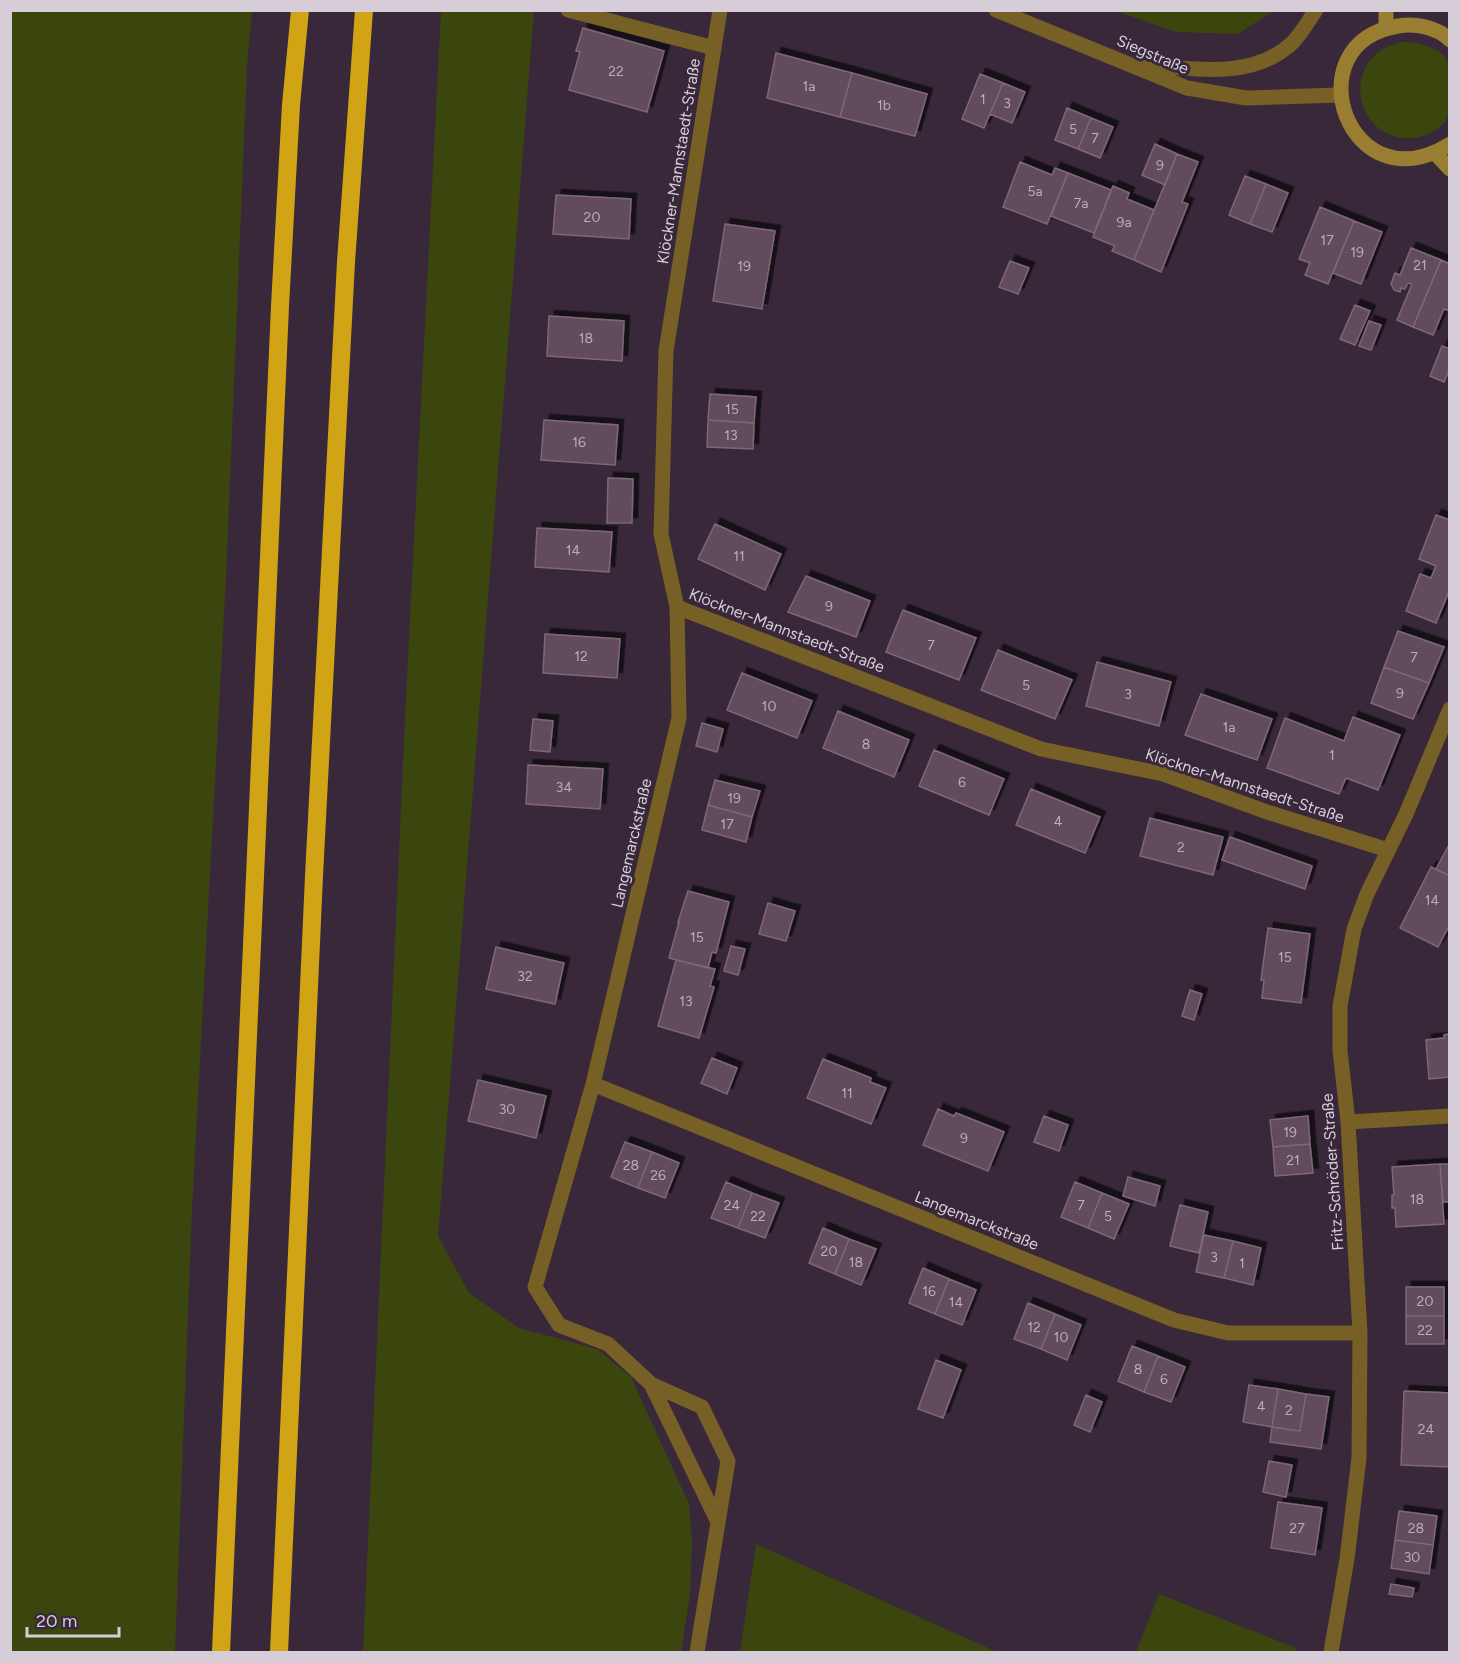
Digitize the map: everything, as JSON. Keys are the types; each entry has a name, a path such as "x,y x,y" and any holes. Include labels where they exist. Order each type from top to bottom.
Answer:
{"highway":[{"path":"221,1653 280,306 291,105 300,10"},
{"path":"279,1653 315,853 346,262 364,10"}],"main road":[{"path":"1386,10 1386,28"},
{"path":"1449,40 1428,27 1407,24 1386,28 1367,38 1352,53 1342,73 1340,95 1350,126 1356,135 1372,149 1393,158 1414,159 1435,153 1449,144"},
{"path":"1435,153 1449,169"}],"street":[{"path":"568,10 714,48"},
{"name":"Klöckner-Mannstaedt-Straße","path":"720,10 666,351 661,534 676,607 1041,749 1162,774 1267,812 1388,850"},
{"name":"Siegstraße","path":"996,10 1187,88 1246,98 1340,95"},
{"path":"1129,63 1215,70 1243,68 1272,59 1293,43 1316,10"},
{"name":"Langemarckstraße","path":"651,1384 608,1344 559,1325 535,1287 592,1084 679,718 676,607"},
{"name":"Fritz-Schröder-Straße","path":"1331,1653 1347,1559 1359,1458 1360,1333 1348,1122 1340,1051 1340,1006 1354,928 1367,894 1406,814 1449,710"},
{"name":"Langemarckstraße","path":"592,1084 1174,1320 1228,1333 1360,1333"},
{"path":"1348,1122 1449,1116"},
{"path":"651,1384 717,1520"},
{"path":"651,1384 702,1407 728,1461 697,1653"}],"green space":[{"path":"11,10 252,11 247,67 226,577 192,1208 175,1652 11,1652"},
{"path":"441,11 534,11 438,1236 469,1293 519,1328 597,1349 631,1377 689,1504 692,1543 690,1595 681,1652 363,1652 406,697"},
{"path":"1116,11 1273,11 1238,34 1176,32"},
{"path":"1400,42 1414,43 1437,50 1447,60 1450,67 1448,117 1441,126 1423,136 1401,138 1381,130 1368,116 1361,99 1361,81 1367,65 1379,52"},
{"path":"756,1544 997,1652 740,1652"},
{"path":"1159,1594 1296,1648 1294,1652 1136,1652"}],"building":[{"path":"583,28 664,51 647,112 569,90 580,52 576,51"},
{"path":"776,53 852,73 840,117 767,98"},
{"path":"852,73 927,94 915,136 840,117"},
{"path":"980,74 1003,83 984,128 962,119"},
{"path":"1003,83 1025,92 1012,123 990,114"},
{"path":"1067,108 1091,118 1078,149 1055,140"},
{"path":"1091,118 1113,127 1100,158 1078,149"},
{"path":"1155,144 1177,154 1165,185 1142,175"},
{"path":"1177,154 1198,162 1182,202 1188,204 1161,272 1134,260"},
{"path":"1020,162 1052,175 1055,168 1068,173 1047,224 1003,207"},
{"path":"1068,173 1111,190 1094,233 1051,216"},
{"path":"1245,176 1266,184 1250,224 1229,215"},
{"path":"1266,184 1288,193 1272,232 1250,224"},
{"path":"1113,186 1129,193 1127,199 1154,210 1134,260 1112,251 1115,246 1093,237"},
{"path":"556,195 631,199 629,239 553,234"},
{"path":"1320,207 1354,221 1328,284 1305,275 1310,263 1299,259"},
{"path":"1354,221 1382,232 1361,284 1333,273"},
{"path":"725,224 775,231 762,309 713,301"},
{"path":"1411,248 1441,260 1413,327 1397,320 1412,284 1408,283 1405,289 1401,288 1400,292 1394,290 1391,284 1395,273 1400,275"},
{"path":"1441,260 1450,264 1450,311 1444,309 1433,335 1413,327"},
{"path":"1010,261 1029,268 1018,294 999,287"},
{"path":"1355,305 1370,311 1355,345 1340,339"},
{"path":"549,316 624,321 622,361 547,356"},
{"path":"1369,321 1381,325 1371,350 1359,346"},
{"path":"1442,346 1450,349 1450,368 1444,382 1430,376"},
{"path":"710,394 756,397 754,423 708,420"},
{"path":"544,420 618,425 615,465 541,460"},
{"path":"708,420 754,423 753,449 707,447"},
{"path":"608,478 633,479 632,523 607,523"},
{"path":"1436,515 1450,520 1450,589 1436,623 1406,611 1420,574 1431,578 1436,566 1419,559"},
{"path":"715,524 781,554 765,590 698,559"},
{"path":"537,528 612,532 609,572 535,567"},
{"path":"806,576 870,601 856,637 788,612"},
{"path":"903,610 976,638 959,680 886,652"},
{"path":"1398,631 1444,647 1429,683 1384,667"},
{"path":"545,634 620,639 617,678 543,673"},
{"path":"998,650 1072,680 1055,719 981,690"},
{"path":"1097,662 1171,682 1159,726 1086,706"},
{"path":"1384,667 1429,683 1413,719 1371,703"},
{"path":"742,673 812,701 797,738 727,710"},
{"path":"1201,694 1272,719 1257,760 1185,735"},
{"path":"838,711 909,740 894,777 823,748"},
{"path":"1353,717 1400,735 1378,790 1346,778 1339,794 1267,768 1285,718 1344,741"},
{"path":"533,719 553,721 550,752 530,750"},
{"path":"702,723 723,729 717,752 696,746"},
{"path":"934,750 1004,779 989,815 919,786"},
{"path":"528,765 603,769 600,809 526,804"},
{"path":"715,780 760,791 752,817 708,805"},
{"path":"1031,789 1100,817 1085,853 1016,825"},
{"path":"708,805 752,817 746,842 702,830"},
{"path":"1150,818 1223,837 1213,875 1140,856"},
{"path":"1230,837 1312,866 1305,889 1222,860"},
{"path":"1450,843 1450,876 1436,869"},
{"path":"1431,867 1450,876 1450,924 1438,947 1400,928"},
{"path":"688,891 729,902 716,953 712,952 708,968 669,958"},
{"path":"768,903 795,911 786,941 759,934"},
{"path":"1268,928 1310,934 1301,1003 1262,998 1264,980 1261,980"},
{"path":"731,946 745,949 738,975 724,971"},
{"path":"496,947 564,963 555,1004 486,989"},
{"path":"676,960 715,969 710,986 714,987 699,1038 658,1026"},
{"path":"1190,990 1202,994 1194,1020 1182,1016"},
{"path":"1450,1034 1450,1077 1429,1079 1426,1040 1444,1038 1444,1035"},
{"path":"712,1058 737,1068 727,1094 701,1083"},
{"path":"823,1059 871,1078 870,1082 886,1088 871,1124 807,1098"},
{"path":"478,1080 546,1096 536,1138 468,1121"},
{"path":"938,1109 954,1116 956,1113 1004,1132 988,1171 923,1145"},
{"path":"1044,1116 1068,1125 1059,1151 1034,1142"},
{"path":"1308,1116 1310,1144 1273,1147 1270,1120"},
{"path":"625,1142 652,1152 638,1188 611,1177"},
{"path":"1310,1144 1313,1173 1275,1176 1273,1147"},
{"path":"652,1152 679,1163 665,1198 638,1188"},
{"path":"1440,1164 1450,1164 1450,1202 1443,1202"},
{"path":"1440,1164 1444,1224 1396,1227 1395,1208 1392,1208 1392,1195 1394,1195 1392,1167"},
{"path":"1128,1177 1160,1186 1155,1206 1123,1196"},
{"path":"726,1182 752,1193 738,1228 711,1218"},
{"path":"1075,1182 1102,1193 1088,1228 1061,1217"},
{"path":"752,1193 779,1203 765,1238 738,1228"},
{"path":"1102,1193 1129,1204 1114,1239 1088,1228"},
{"path":"1180,1205 1208,1212 1199,1253 1170,1246"},
{"path":"823,1228 849,1239 835,1274 809,1263"},
{"path":"1204,1235 1233,1241 1224,1278 1196,1272"},
{"path":"849,1239 876,1249 861,1285 835,1274"},
{"path":"1233,1241 1261,1248 1253,1285 1224,1278"},
{"path":"923,1268 949,1279 935,1314 909,1303"},
{"path":"949,1279 976,1290 962,1325 935,1314"},
{"path":"1406,1287 1444,1287 1444,1316 1406,1316"},
{"path":"1028,1303 1055,1314 1041,1349 1014,1339"},
{"path":"1055,1314 1081,1325 1067,1360 1041,1349"},
{"path":"1406,1316 1444,1316 1444,1344 1406,1344"},
{"path":"1132,1346 1158,1356 1144,1392 1118,1381"},
{"path":"1158,1356 1185,1367 1171,1402 1144,1392"},
{"path":"936,1360 961,1370 943,1418 918,1409"},
{"path":"1249,1385 1278,1389 1272,1427 1243,1422"},
{"path":"1278,1389 1306,1394 1300,1431 1272,1427"},
{"path":"1404,1391 1450,1393 1450,1467 1401,1465"},
{"path":"1306,1394 1329,1397 1321,1449 1270,1442 1272,1427 1300,1431"},
{"path":"1086,1395 1102,1402 1090,1432 1074,1425"},
{"path":"1269,1461 1292,1465 1286,1497 1263,1492"},
{"path":"1278,1502 1322,1508 1315,1555 1271,1548"},
{"path":"1399,1511 1437,1516 1433,1545 1395,1540"},
{"path":"1395,1540 1433,1545 1429,1574 1391,1568"},
{"path":"1391,1584 1414,1588 1412,1597 1389,1594"}]}
